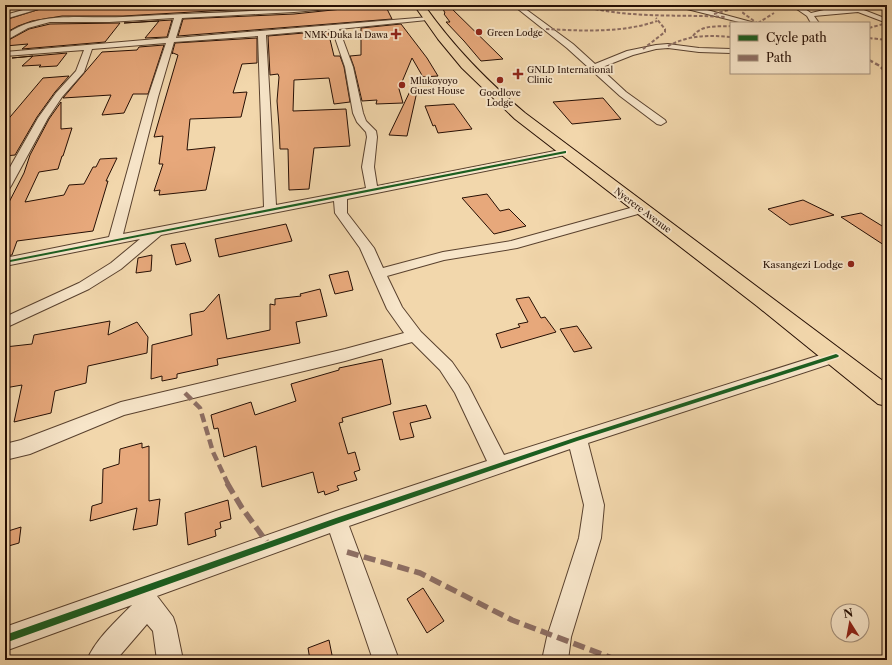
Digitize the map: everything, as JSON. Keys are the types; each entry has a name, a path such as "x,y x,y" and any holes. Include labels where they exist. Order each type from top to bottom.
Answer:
{"main road":[{"name":"Nyerere Avenue","path":"423,12 452,51 492,93 565,152 836,356 887,397"}],"street":[{"path":"5,17 50,5"},
{"path":"5,39 29,25 46,21 77,18 116,19 352,5"},
{"path":"516,5 570,46 623,94 661,122"},
{"path":"674,5 747,22"},
{"path":"794,5 810,15 814,22"},
{"path":"846,5 887,21"},
{"path":"239,6 272,10"},
{"path":"14,7 25,12"},
{"path":"810,15 824,12 859,10"},
{"path":"5,54 335,27 423,12"},
{"path":"115,240 153,98 179,15"},
{"path":"335,27 349,67 358,113 362,122 371,131 372,137 369,172 373,191"},
{"path":"262,33 270,209"},
{"path":"593,68 630,53 656,47 668,46 699,50 730,51"},
{"path":"5,186 43,118 59,95 80,72 89,47"},
{"path":"5,262 159,230 373,191 565,152"},
{"path":"341,197 341,213 364,244 396,309 415,336 446,366 462,390 499,466"},
{"path":"379,274 443,256 512,245 641,209"},
{"path":"5,323 84,286 116,266 159,230"},
{"path":"5,452 23,448 121,409 338,357 415,336"},
{"path":"5,639 144,598 336,520 577,439 836,356"},
{"path":"555,660 563,624 590,538 594,505 577,439"},
{"path":"336,520 386,660"},
{"path":"100,660 127,627 144,598"},
{"path":"144,598 164,626 170,660"}],"building":[{"path":"53,5 315,5 123,16 62,16 32,21 5,33 5,20"},
{"path":"356,5 385,5 392,19 178,36 183,19 294,14 352,8"},
{"path":"441,5 448,5 503,59 481,61 446,22 450,22 444,14 445,13"},
{"path":"172,20 167,37 145,38 159,21 124,23"},
{"path":"120,23 105,42 22,49 28,44 5,46 5,42 29,29 50,24"},
{"path":"401,24 427,58 438,76 423,77 412,58 399,89 403,103 376,104 377,100 362,101 350,56 361,55 361,28"},
{"path":"328,31 334,56 340,56 344,67 350,102 334,104 329,78 294,80 293,111 346,109 350,146 314,148 309,189 289,190 288,149 280,149 277,101 279,77 278,74 270,75 268,36"},
{"path":"257,38 257,63 242,64 233,93 247,92 241,117 190,119 187,150 215,147 206,190 159,195 160,190 154,191 163,164 159,164 163,136 154,137 178,55 172,54 175,43"},
{"path":"164,45 148,94 133,94 124,113 102,115 111,95 63,98 102,52 137,50 139,47"},
{"path":"67,53 57,66 22,66 33,56"},
{"path":"69,76 37,117 15,155 5,156 5,123 43,78"},
{"path":"413,85 418,87 407,136 389,135"},
{"path":"603,98 621,119 572,124 553,102"},
{"path":"61,102 61,129 72,128 63,156 58,169 39,172 25,202 64,195 69,185 84,184 93,167 96,167 100,159 117,158 106,181 108,181 93,231 17,241 12,255 5,256 5,210 24,173 30,155 49,119"},
{"path":"454,104 472,129 438,133 435,125 433,126 425,106"},
{"path":"487,194 500,211 509,209 526,226 494,234 462,198"},
{"path":"803,200 834,215 790,225 768,209"},
{"path":"861,213 887,229 887,247 841,217"},
{"path":"286,224 292,241 219,257 215,239"},
{"path":"185,243 191,261 176,265 171,245"},
{"path":"152,255 151,271 136,273 138,258"},
{"path":"348,271 353,290 335,294 329,275"},
{"path":"320,289 327,316 296,322 300,343 217,359 218,365 177,374 177,378 162,381 162,376 151,379 152,345 192,335 190,314 204,311 219,294 227,339 270,330 270,304 275,305 275,299 301,296 300,294"},
{"path":"529,297 541,318 545,317 556,332 501,348 496,334 520,327 518,324 528,322 516,299"},
{"path":"110,321 108,335 137,322 148,337 147,353 88,366 86,383 55,391 51,413 14,422 22,385 5,388 5,347 32,344 34,335"},
{"path":"577,326 592,348 574,352 560,329"},
{"path":"382,359 391,404 342,418 343,422 339,423 348,454 355,452 360,470 354,472 357,480 337,486 339,490 325,495 324,491 318,493 313,472 262,487 256,446 224,457 218,428 214,429 211,415 251,402 255,415 296,401 291,384 339,370 339,368"},
{"path":"426,405 431,418 410,423 414,437 400,440 393,412"},
{"path":"142,443 142,448 149,446 149,501 160,499 157,525 133,530 137,508 90,521 92,506 102,503 103,469 119,464 120,449"},
{"path":"228,500 231,519 220,522 221,528 215,530 216,536 188,545 185,513"},
{"path":"21,527 19,543 5,547 5,532"},
{"path":"423,588 444,621 427,633 407,599"},
{"path":"329,640 333,660 310,660 308,648"}],"marked path":[{"path":"579,5 596,10 633,15 726,17"},
{"path":"714,14 747,5"},
{"path":"744,7 745,9 743,13 756,22"},
{"path":"760,22 774,13"},
{"path":"643,49 665,32 665,29 656,18"},
{"path":"546,29 586,30 620,28 648,24 657,21"},
{"path":"870,28 887,23"},
{"path":"693,36 696,32 705,27 730,26"},
{"path":"668,46 691,37 730,37"},
{"path":"870,38 887,40"},
{"path":"870,61 880,66 887,74"},
{"path":"185,393 200,408 213,452 224,478 242,508 269,545"},
{"path":"347,552 420,573 512,620 617,660"}],"cycle path":[{"path":"5,262 565,152"},
{"path":"5,639 336,521 577,439 836,356"}],"place":[{"name":"Green Lodge","path":"479,32"},
{"name":"NMK Duka la Dawa","path":"396,34"},
{"name":"GNLD International Clinic","path":"518,74"},
{"name":"Goodlove Lodge","path":"500,80"},
{"name":"Mlukoyoyo Guest House","path":"402,85"},
{"name":"Kasangezi Lodge","path":"851,264"}]}
